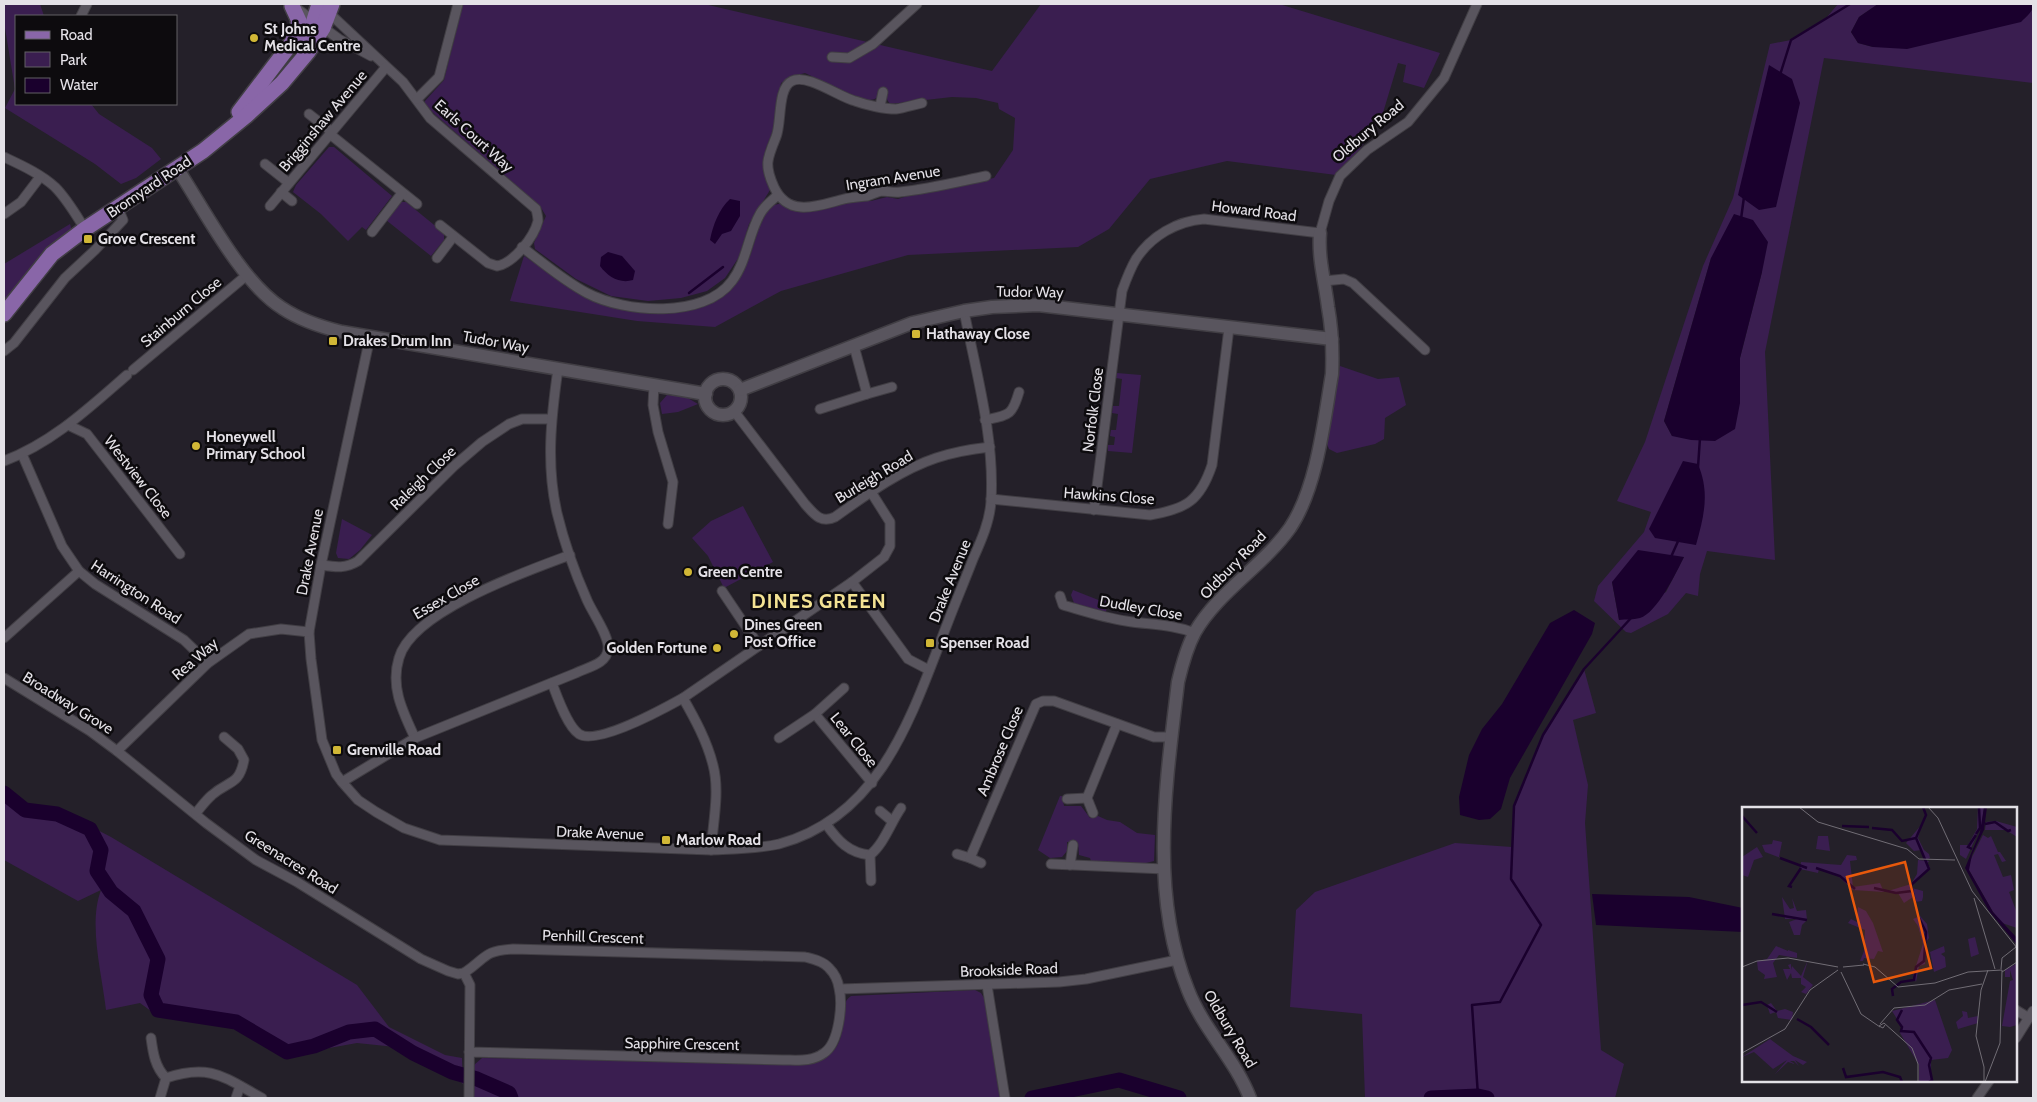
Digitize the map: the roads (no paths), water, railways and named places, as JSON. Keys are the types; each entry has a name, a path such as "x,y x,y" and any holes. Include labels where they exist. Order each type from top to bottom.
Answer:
{"main road":[{"path":"214,142 293,41 298,21 290,5"},
{"name":"Bromyard Road","path":"4,314 52,254 85,229 214,142 282,84 308,52 323,6"}],"street":[{"path":"417,99 439,77 458,4"},
{"path":"832,57 849,58 873,44 917,4"},
{"name":"Oldbury Road","path":"1249,1095 1229,1059 1198,1013 1177,960 1164,869 1165,802 1178,682 1182,665 1195,633 1215,606 1269,554 1291,526 1309,490 1332,374 1332,339 1319,248 1320,233 1329,201 1340,176 1367,150 1408,122 1444,78 1477,4"},
{"name":"Earls Court Way","path":"290,5 318,25 376,58"},
{"name":"Earls Court Way","path":"323,6 403,82 430,118 536,209 538,219 534,231 522,248"},
{"name":"Brigginshaw Avenue","path":"270,206 386,67"},
{"path":"440,225 488,263 497,266 508,262 522,248 588,293 611,301 660,308 701,303 718,295 732,282 739,270 759,215 778,195 770,179 768,154 780,123 784,87 792,80 802,79 814,82 856,102 896,109 922,103"},
{"path":"880,106 883,92"},
{"path":"309,114 417,204"},
{"path":"4,157 54,186 64,197 85,229"},
{"path":"265,164 289,183"},
{"name":"Tudor Way","path":"177,168 247,275 262,292 281,308 316,325 370,337 706,394"},
{"name":"Ingram Avenue","path":"778,195 788,203 815,208 846,198 868,196 881,191 898,192 986,176"},
{"path":"4,214 21,202 40,177"},
{"name":"Brigginshaw Avenue","path":"281,192 292,201"},
{"path":"372,232 402,193"},
{"path":"4,351 14,343 65,278 123,220 118,208"},
{"name":"Howard Road","path":"1119,314 1122,291 1137,257 1170,227 1190,220 1204,219 1320,233"},
{"path":"437,258 453,236"},
{"name":"Stainburn Close","path":"4,461 39,445 68,425 247,275"},
{"path":"1324,281 1344,279 1353,283 1425,350"},
{"name":"Tudor Way","path":"740,390 912,323 964,311 992,307 1038,305 1332,339"},
{"name":"Drake Avenue","path":"370,337 321,565 309,632 310,659 322,740 336,774 358,800 376,812 404,828 440,840 711,850 779,844 826,824 855,802 872,783 891,756 929,670 984,533 991,499 992,472 990,446 964,311"},
{"name":"Norfolk Close","path":"1094,510 1119,314"},
{"name":"Hawkins Close","path":"991,499 1150,515 1168,512 1186,504 1205,485 1212,465 1228,328"},
{"path":"854,346 867,394"},
{"path":"342,782 415,738 602,662 605,658 608,644 587,600 570,556 552,485 550,468 551,419 558,369"},
{"path":"726,379 735,383 740,390 742,398 734,411 718,414 711,410 706,403 706,394 709,386 717,380 726,379"},
{"path":"654,385 653,405 658,432 673,482 668,524"},
{"path":"820,409 892,387"},
{"path":"985,420 1004,416 1014,409 1019,392"},
{"name":"Burleigh Road","path":"734,411 816,516 823,520 830,520 871,492 910,469 936,458 990,446"},
{"name":"Raleigh Close","path":"321,565 342,568 358,561 454,466 482,442 509,424 522,419 551,419"},
{"name":"Westview Close","path":"68,425 87,434 180,554"},
{"name":"Harrington Road","path":"22,454 62,546 79,571 94,584 184,640 208,663"},
{"path":"552,682 574,730 586,737 622,728 683,698 852,582 884,557 890,546 890,522 871,492"},
{"name":"Essex Close","path":"415,738 400,705 396,688 399,657 405,644 414,632 422,625 497,584 570,556"},
{"path":"4,638 79,571"},
{"path":"852,582 908,659 929,670"},
{"path":"722,591 759,646"},
{"name":"Dudley Close","path":"1060,596 1063,605 1098,615 1127,621 1179,627 1195,633"},
{"name":"Rea Way","path":"117,750 208,663 249,634 281,629 309,632"},
{"name":"Broadway Grove","path":"4,678 90,731 117,750"},
{"name":"Lear Close","path":"779,738 815,714 844,688"},
{"path":"683,698 696,720 714,765 714,810 711,850"},
{"name":"Ambrose Close","path":"970,858 1036,704 1043,701 1054,701 1154,737 1171,737"},
{"name":"Lear Close","path":"815,714 872,783"},
{"path":"1093,813 1087,798 1117,724"},
{"path":"196,813 213,794 234,781 241,772 244,760 238,750 224,737"},
{"name":"Greenacres Road","path":"117,750 256,860 297,882 421,958 448,972 464,974"},
{"path":"1067,799 1087,798"},
{"path":"826,824 850,851 870,855 875,851 901,808"},
{"path":"880,810 892,820"},
{"path":"1070,864 1072,845"},
{"path":"957,854 981,863"},
{"path":"870,855 871,881"},
{"path":"1051,864 1164,869"},
{"name":"Penhill Crescent","path":"464,974 484,956 496,950 513,948 798,957 815,959 828,966 836,978 840,989"},
{"name":"Brookside Road","path":"840,989 1068,981 1177,960"},
{"path":"464,974 470,985 469,1098"},
{"path":"987,985 1005,1098"},
{"name":"Sapphire Crescent","path":"469,1052 783,1060 815,1059 826,1052 835,1040 838,1029 840,989"},
{"path":"2017,1010 2031,1015 2017,1036"},
{"path":"151,1038 153,1056 161,1073 166,1078"},
{"path":"166,1078 183,1073 208,1072 227,1077 262,1098"},
{"path":"160,1098 166,1078"},
{"path":"1977,1098 1987,1082"},
{"path":"236,1098 240,1086"}],"water":[{"path":"1878,4 2033,4 2033,7 2031,12 2021,22 1907,49 1873,47 1858,43 1851,32 1859,17"},
{"path":"1769,65 1792,79 1800,103 1776,207 1759,210 1738,195"},
{"path":"730,199 740,201 740,216 731,231 722,234 715,244 710,240 713,229 720,212"},
{"path":"1734,214 1753,220 1768,242 1740,358 1740,403 1735,429 1715,441 1691,440 1672,436 1664,421 1711,258"},
{"path":"608,252 622,256 635,271 633,280 619,280 603,270 600,266 601,257"},
{"path":"1683,461 1698,464 1704,485 1703,514 1696,545 1655,538 1649,529"},
{"path":"1638,550 1684,557 1665,592 1653,609 1640,618 1619,620 1612,582"},
{"path":"1574,610 1595,623 1592,634 1510,778 1501,809 1490,819 1479,820 1460,815 1459,797 1469,755 1482,729 1502,704 1550,623"},
{"path":"1592,894 1689,897 1742,908 1742,932 1596,925"}],"waterway":[{"path":"1780,75 1791,40 1850,4"},
{"path":"1741,219 1744,197"},
{"path":"689,293 723,267"},
{"path":"1698,467 1700,438"},
{"path":"1671,557 1679,539"},
{"path":"1478,1096 1472,1005 1500,1002 1541,925 1511,879 1514,806 1543,735 1584,669 1632,617"},
{"path":"4,793 25,810 57,814 90,829 101,850 97,871 111,892 134,911 158,959 151,995 158,1010 236,1022 287,1052 314,1046 349,1032 375,1029 413,1053 452,1072 477,1079 509,1093 511,1098"},
{"path":"1032,1098 1119,1080 1179,1098"},
{"path":"1431,1098 1478,1096 1487,1098"}],"place":[{"name":"St Johns Medical Centre","path":"254,38"},
{"name":"Grove Crescent","path":"88,239"},
{"name":"Hathaway Close","path":"916,334"},
{"name":"Drakes Drum Inn","path":"333,341"},
{"name":"Honeywell Primary School","path":"196,446"},
{"name":"Green Centre","path":"688,572"},
{"name":"Dines Green Post Office","path":"734,634"},
{"name":"Spenser Road","path":"930,643"},
{"name":"Golden Fortune","path":"717,648"},
{"name":"Grenville Road","path":"337,750"},
{"name":"Marlow Road","path":"666,840"}],"district":[{"name":"DINES GREEN","path":"819,601"}]}
